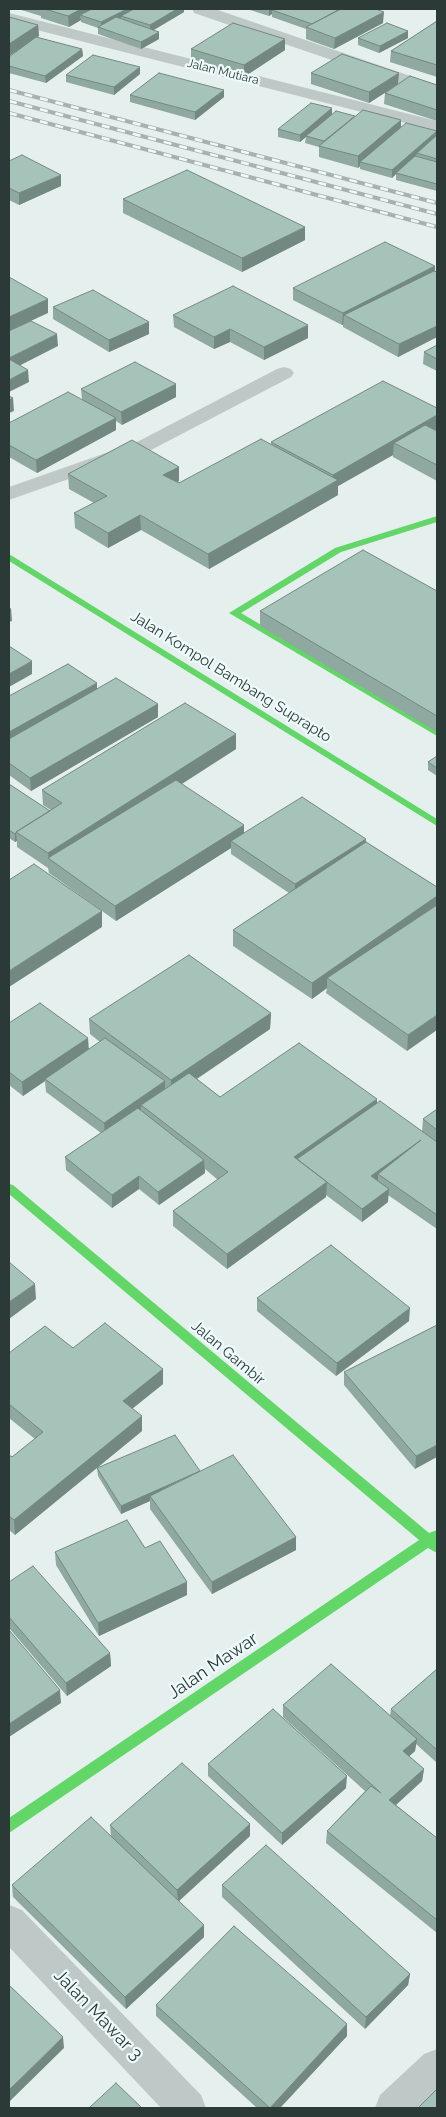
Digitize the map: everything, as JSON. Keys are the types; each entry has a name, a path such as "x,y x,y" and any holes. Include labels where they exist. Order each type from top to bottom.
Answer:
{"street":[{"path":"200,9 437,91"},
{"name":"Jalan Mutiara","path":"9,18 437,126"},
{"path":"9,494 144,446 284,373"},
{"path":"437,519 338,550 234,613 437,733"},
{"name":"Jalan Kompol Bambang Suprapto","path":"9,557 437,823"},
{"name":"Jalan Gambir","path":"9,1188 434,1542"},
{"name":"Jalan Mawar","path":"9,1826 434,1542"},
{"name":"Jalan Mawar 3","path":"9,1922 187,2108"},
{"path":"394,2108 437,2067"}],"building":[{"path":"45,9 81,9 68,16"},
{"path":"92,9 127,9 101,22 80,15"},
{"path":"134,9 177,9 150,25 121,16"},
{"path":"340,9 312,24 272,10"},
{"path":"341,9 376,9 384,12 335,38 306,27"},
{"path":"9,17 38,25 9,44"},
{"path":"116,17 159,32 141,42 98,27"},
{"path":"437,21 437,65 391,51"},
{"path":"233,23 285,39 244,65 191,49"},
{"path":"387,23 408,31 380,46 358,38"},
{"path":"36,37 82,49 45,76 9,66 9,57"},
{"path":"342,54 399,73 369,92 311,73"},
{"path":"93,55 140,67 114,87 66,75"},
{"path":"159,73 224,90 195,112 130,95"},
{"path":"410,76 437,85 437,110 385,93"},
{"path":"311,103 332,108 300,135 278,129"},
{"path":"363,110 401,120 358,156 319,146"},
{"path":"336,111 355,116 324,141 306,136"},
{"path":"406,123 437,131 392,170 360,162"},
{"path":"437,135 437,159 417,153"},
{"path":"22,155 61,175 19,193 9,188 9,161"},
{"path":"415,156 437,162 437,184 396,173"},
{"path":"187,170 305,227 242,258 123,199"},
{"path":"385,242 435,266 343,313 293,288"},
{"path":"434,271 437,272 437,326 399,344 344,315"},
{"path":"9,277 48,299 9,317"},
{"path":"233,286 308,325 264,347 230,329 214,337 173,315"},
{"path":"93,290 149,322 109,340 53,307"},
{"path":"31,321 57,334 9,358 9,331"},
{"path":"437,345 437,359 424,352"},
{"path":"9,359 28,370 9,380"},
{"path":"135,362 176,384 121,412 81,389"},
{"path":"383,381 437,408 437,415 333,475 271,442"},
{"path":"68,392 116,418 36,460 9,445 9,423"},
{"path":"425,425 437,431 437,465 394,443"},
{"path":"261,439 338,480 208,554 140,515 108,533 74,513 107,496 68,474 132,440 179,467 163,475 179,483"},
{"path":"363,550 437,591 437,716 260,611"},
{"path":"9,646 32,661 9,674"},
{"path":"68,664 97,683 9,732 9,696"},
{"path":"116,678 158,704 30,778 9,763 9,739"},
{"path":"185,703 236,734 48,853 16,832 62,803 42,790"},
{"path":"437,756 437,768 428,762"},
{"path":"176,780 244,825 115,906 48,858"},
{"path":"9,784 50,811 15,834 9,830"},
{"path":"302,797 366,839 295,884 231,841"},
{"path":"366,842 437,887 437,896 312,983 233,930"},
{"path":"34,864 102,911 9,971 9,880"},
{"path":"437,905 437,1015 408,1035 327,978"},
{"path":"189,955 271,1013 171,1080 89,1019"},
{"path":"40,1003 88,1038 22,1082 9,1072 9,1023"},
{"path":"105,1038 165,1081 104,1123 45,1079"},
{"path":"299,1043 377,1099 294,1157 327,1182 227,1254 173,1211 228,1172 141,1105 189,1073 220,1097"},
{"path":"380,1101 437,1142 437,1215 378,1174 421,1140 371,1176 389,1189 362,1209 297,1159"},
{"path":"138,1108 204,1160 158,1192 139,1176 112,1195 65,1157"},
{"path":"437,1109 437,1130 423,1119"},
{"path":"331,1245 410,1308 337,1363 257,1298"},
{"path":"9,1262 35,1284 9,1302"},
{"path":"105,1323 163,1369 123,1401 142,1416 14,1520 9,1516 9,1455 12,1457 43,1432 9,1404 9,1353 45,1326 73,1348"},
{"path":"437,1325 437,1445 416,1456 344,1372"},
{"path":"175,1435 200,1471 121,1506 97,1468"},
{"path":"233,1455 296,1537 212,1582 150,1496"},
{"path":"127,1520 145,1548 160,1541 187,1582 98,1623 55,1552"},
{"path":"33,1566 110,1653 66,1683 9,1617 9,1582"},
{"path":"9,1630 60,1690 9,1724"},
{"path":"331,1664 417,1739 403,1751 424,1769 389,1800 437,1838 437,1920 327,1831 371,1786 381,1793 283,1705"},
{"path":"437,1669 437,1750 391,1709"},
{"path":"273,1709 347,1776 282,1833 208,1764"},
{"path":"182,1763 250,1824 177,1890 110,1825"},
{"path":"91,1817 204,1925 125,1997 12,1885"},
{"path":"266,1845 410,1974 366,2017 222,1885"},
{"path":"234,1926 347,2024 270,2108 156,2005"},
{"path":"9,1985 63,2037 9,2090"},
{"path":"116,2083 142,2108 89,2108"},
{"path":"437,2089 437,2108 418,2108"}],"railway":[{"path":"9,90 437,203"},
{"path":"9,101 437,214"},
{"path":"9,113 437,227"}],"traffic: fast":[{"path":"437,519 338,550 234,613 437,733"},
{"path":"9,557 437,823"},
{"path":"9,1188 437,1548"},
{"path":"9,1826 437,1535"}]}
